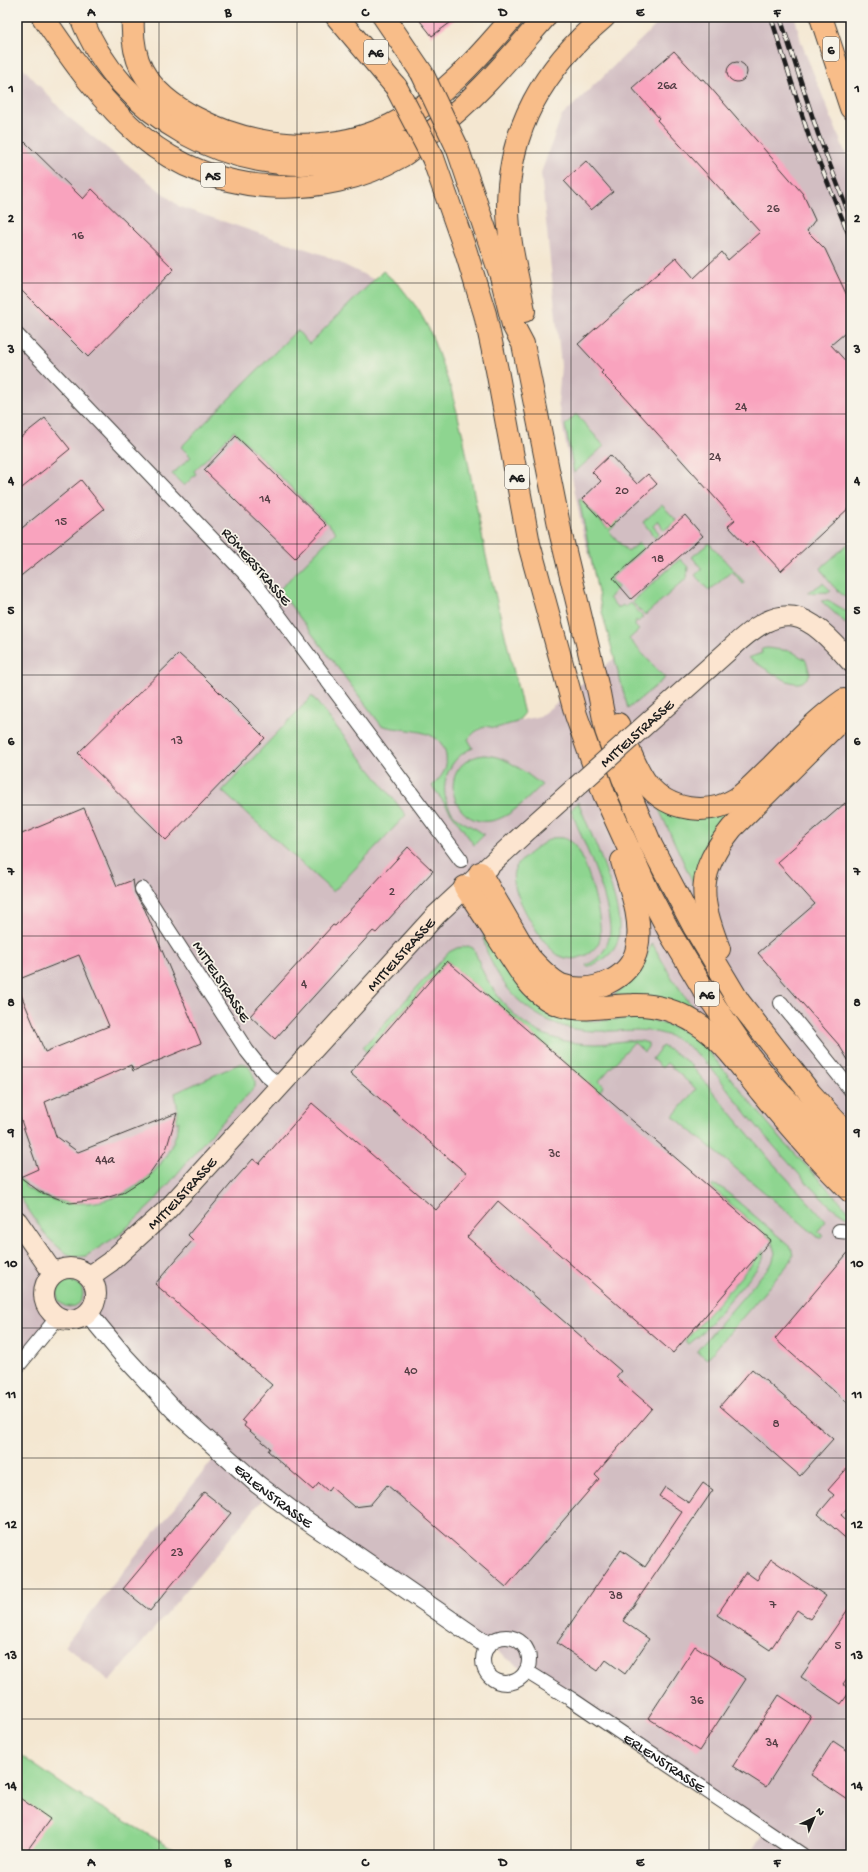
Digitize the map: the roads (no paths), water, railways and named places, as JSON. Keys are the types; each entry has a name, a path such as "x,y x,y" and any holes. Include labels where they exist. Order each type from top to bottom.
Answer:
{"main road":[{"name":"A5","path":"43,17 90,82 110,106 143,137 175,159 210,174 233,181 293,187 322,184 348,178 374,169 402,155 449,120 480,89 545,17"},
{"name":"A5","path":"81,17 103,60 134,97 171,127 205,144 230,154 256,160 288,164 338,162 375,152 434,130"},
{"path":"132,17 134,42 142,70 158,91 170,102 210,125 236,135 261,142 303,145 328,143 374,132 416,111 439,96 461,75 513,17"},
{"path":"337,17 396,87"},
{"name":"A6","path":"354,17 396,87 433,158 466,252 485,314 529,544 576,715 604,794 648,891 670,933 704,990 750,1057 774,1087 851,1166"},
{"name":"A6","path":"384,17 422,73 457,147 499,269 513,325 524,344 562,535 600,693 606,730 623,778 650,845 693,925 739,1002 810,1093 851,1138"},
{"path":"524,344 526,322 513,250 508,210 510,167 520,129 536,96 556,66 580,38 604,17"},
{"name":"6","path":"820,17 851,108"},
{"name":"MITTELSTRASSE","path":"90,1276 115,1257 166,1211 436,915 748,632 762,623 788,616 800,618 824,631 851,662"},
{"path":"600,693 617,723 639,772 648,786 662,798 674,804 700,809 722,805 747,790 816,723 851,694"},
{"path":"739,1002 709,922 703,892 706,875 719,846 732,828 835,725 851,704"},
{"path":"514,946 529,957 547,975 561,985 578,989 594,988 606,983 618,976 628,966 634,957 637,948 638,934 635,907 604,794"},
{"path":"473,880 514,946 531,986 546,999 559,1005 576,1008 600,1008 633,1004 657,1006 675,1012 706,1029 716,1038 790,1127 851,1192"},
{"path":"17,1221 53,1273"},
{"path":"72,1267 78,1268 90,1276 94,1281 96,1302 88,1313 80,1318 72,1320 58,1318 48,1309 43,1297 47,1280 53,1273 72,1267"}],"street":[{"name":"RÖMERSTRASSE","path":"17,335 257,586 460,860"},
{"name":"MITTELSTRASSE","path":"142,889 247,1051 266,1075 280,1086"},
{"path":"781,1003 851,1090"},
{"name":"ERLENSTRASSE","path":"88,1313 122,1354 174,1410 257,1484 486,1645"},
{"path":"17,1367 58,1318"},
{"path":"506,1636 519,1640 524,1645 529,1658 526,1672 515,1682 499,1682 493,1679 487,1674 482,1660 486,1645 498,1637 506,1636"},
{"name":"ERLENSTRASSE","path":"526,1672 571,1699 802,1855"}],"railway":[{"path":"771,17 809,137 851,240"},
{"path":"780,17 818,134 851,219"}]}
